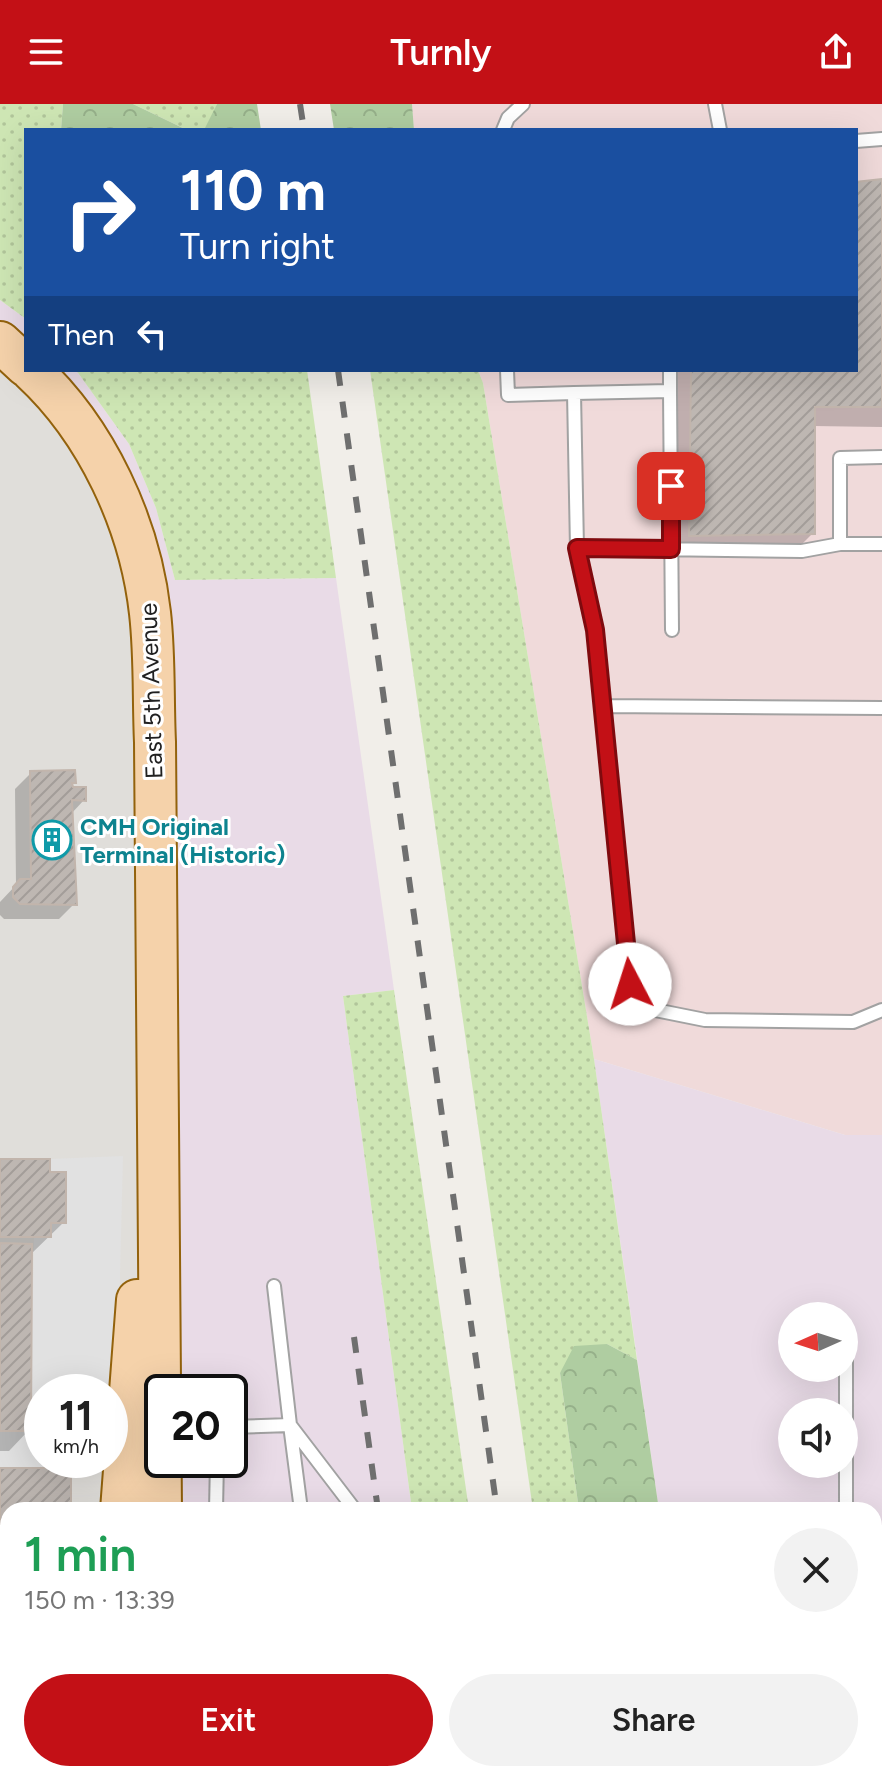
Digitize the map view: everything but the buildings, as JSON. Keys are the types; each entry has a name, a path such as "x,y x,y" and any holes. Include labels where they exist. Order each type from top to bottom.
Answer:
{"main road":[{"path":"0,342 24,364"},
{"name":"East 5th Avenue","path":"33,372 91,445 113,485 130,527 150,614 155,742 160,1374"},
{"name":"East 5th Avenue","path":"122,1502 132,1338 158,1141"},
{"name":"East 5th Avenue","path":"161,1478 161,1502"}],"lane":[{"path":"504,128 508,118 523,104"},
{"path":"715,104 720,128"},
{"path":"858,141 882,139"},
{"path":"507,372 508,395 670,391"},
{"path":"670,372 672,630"},
{"path":"574,393 577,548 595,630 630,984 637,1002 655,1010 705,1020 853,1022 882,1010"},
{"path":"840,544 840,458 882,457"},
{"path":"577,548 802,551 840,544 882,544"},
{"path":"603,706 882,708"},
{"path":"274,1286 300,1502"},
{"path":"846,1382 846,1502"},
{"path":"248,1426 290,1425"},
{"path":"290,1425 349,1502"},
{"path":"216,1502 217,1478"}],"shaded area":[{"path":"412,104 882,104 882,1135 845,1135 594,1059 479,372 858,372 858,128 414,128"},
{"path":"0,300 24,318 24,372 77,372 129,444 156,508 175,580 336,578 394,990 343,996 411,1502 0,1502"},
{"path":"0,342 24,364 24,372 29,372 142,570 147,1211 128,1401 128,1374 24,1374 24,1478 123,1478 122,1502 0,1502"},
{"path":"594,1059 845,1135 882,1135 882,1502 658,1502"},
{"path":"123,1156 117,1374 32,1374 34,1237 51,1223 66,1222 66,1172 50,1172 50,1159"},
{"path":"0,1431 24,1431 24,1467 0,1468"}],"green space":[{"path":"0,104 63,104 61,128 24,128 24,318 0,300"},
{"path":"63,104 133,104 183,128 61,128"},
{"path":"133,104 217,104 207,128 183,128"},
{"path":"217,104 257,104 261,128 205,128"},
{"path":"330,104 412,104 414,128 334,128"},
{"path":"77,372 307,372 336,578 175,580 156,508 129,444"},
{"path":"370,372 479,372 483,383 594,1059 637,1360 607,1344 560,1373 578,1502 532,1502"},
{"path":"394,990 468,1502 411,1502 343,996"},
{"path":"607,1344 637,1360 658,1502 578,1502 560,1373 574,1346"}],"railway":[{"path":"300,104 304,128"},
{"path":"338,372 496,1502"},
{"path":"354,1337 377,1502"}],"place":[{"name":"CMH Original Terminal (Historic)","path":"52,840"}],"route":[{"path":"630,984 595,630 577,548 671,549 671,486"}]}
